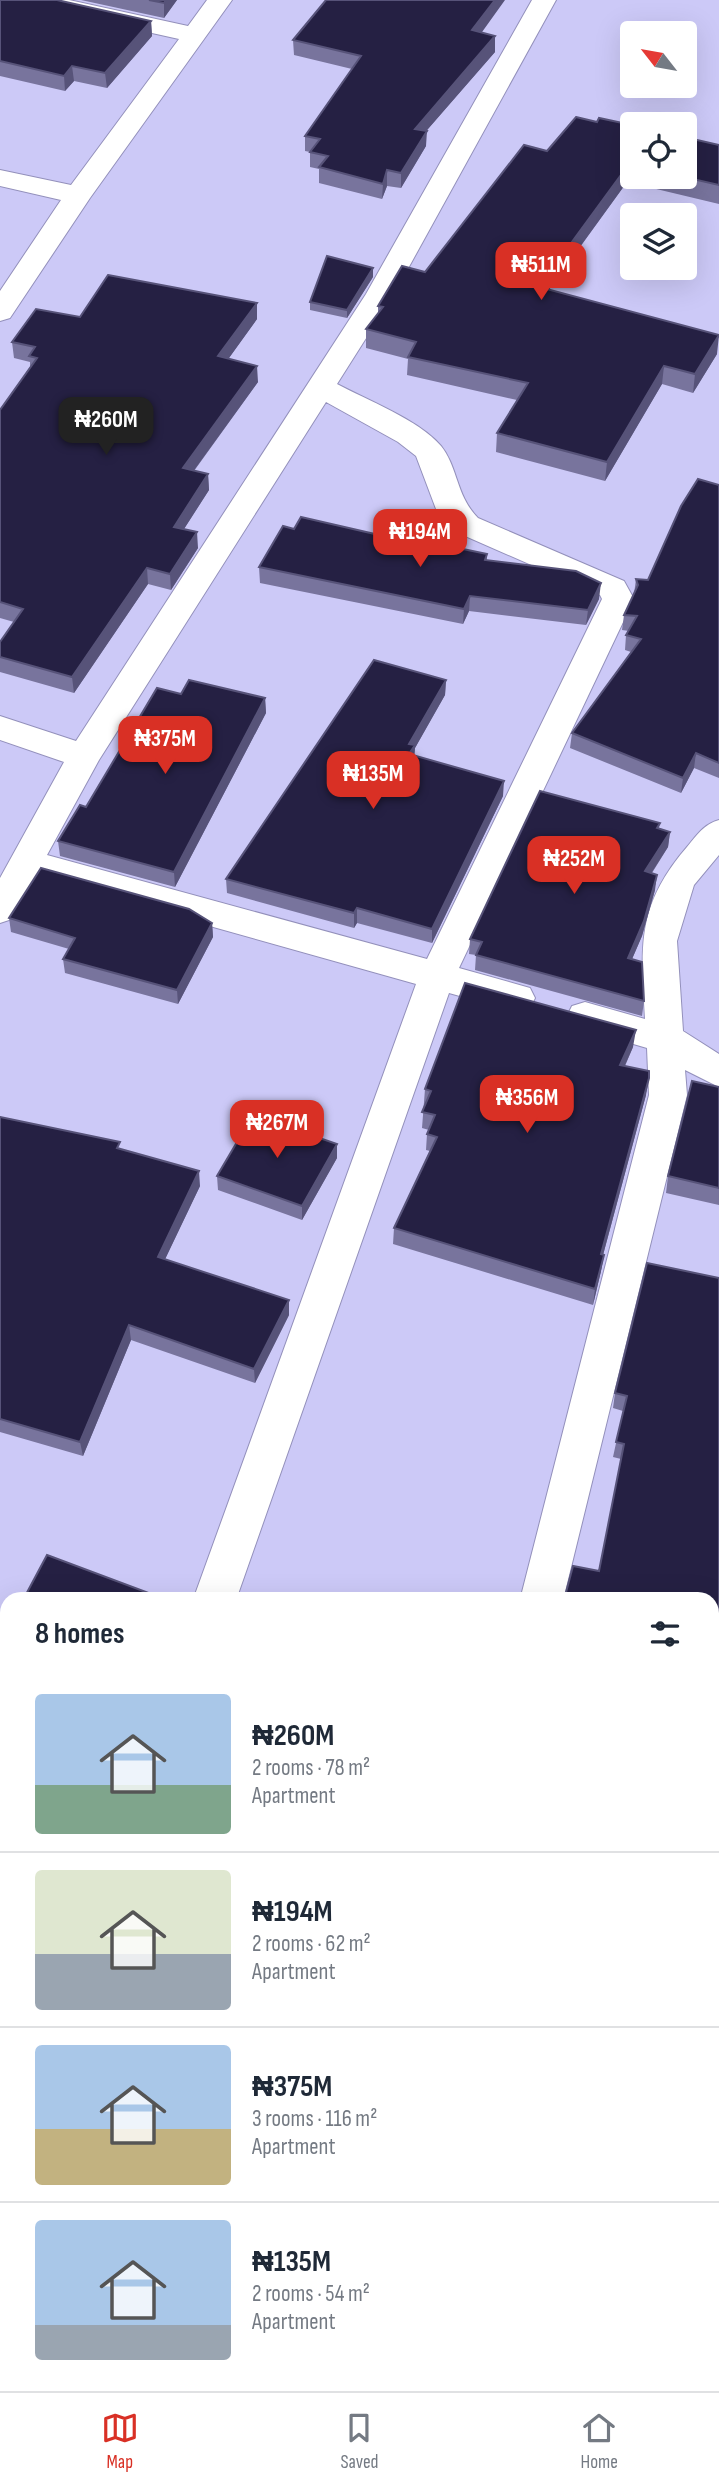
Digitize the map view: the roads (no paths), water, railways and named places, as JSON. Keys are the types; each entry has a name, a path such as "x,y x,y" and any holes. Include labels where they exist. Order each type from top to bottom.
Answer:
{"street":[{"path":"35,0 195,35"},
{"path":"0,312 78,195 220,0"},
{"path":"0,910 84,756 380,294 544,0"},
{"path":"0,178 78,195"},
{"path":"217,1592 437,976 618,599 613,588 467,525 452,509 429,451 409,435 321,387"},
{"path":"0,727 84,756"},
{"path":"543,1592 668,1095 659,941 668,905 679,879 719,832"},
{"path":"26,862 666,1039 719,1073"}]}
